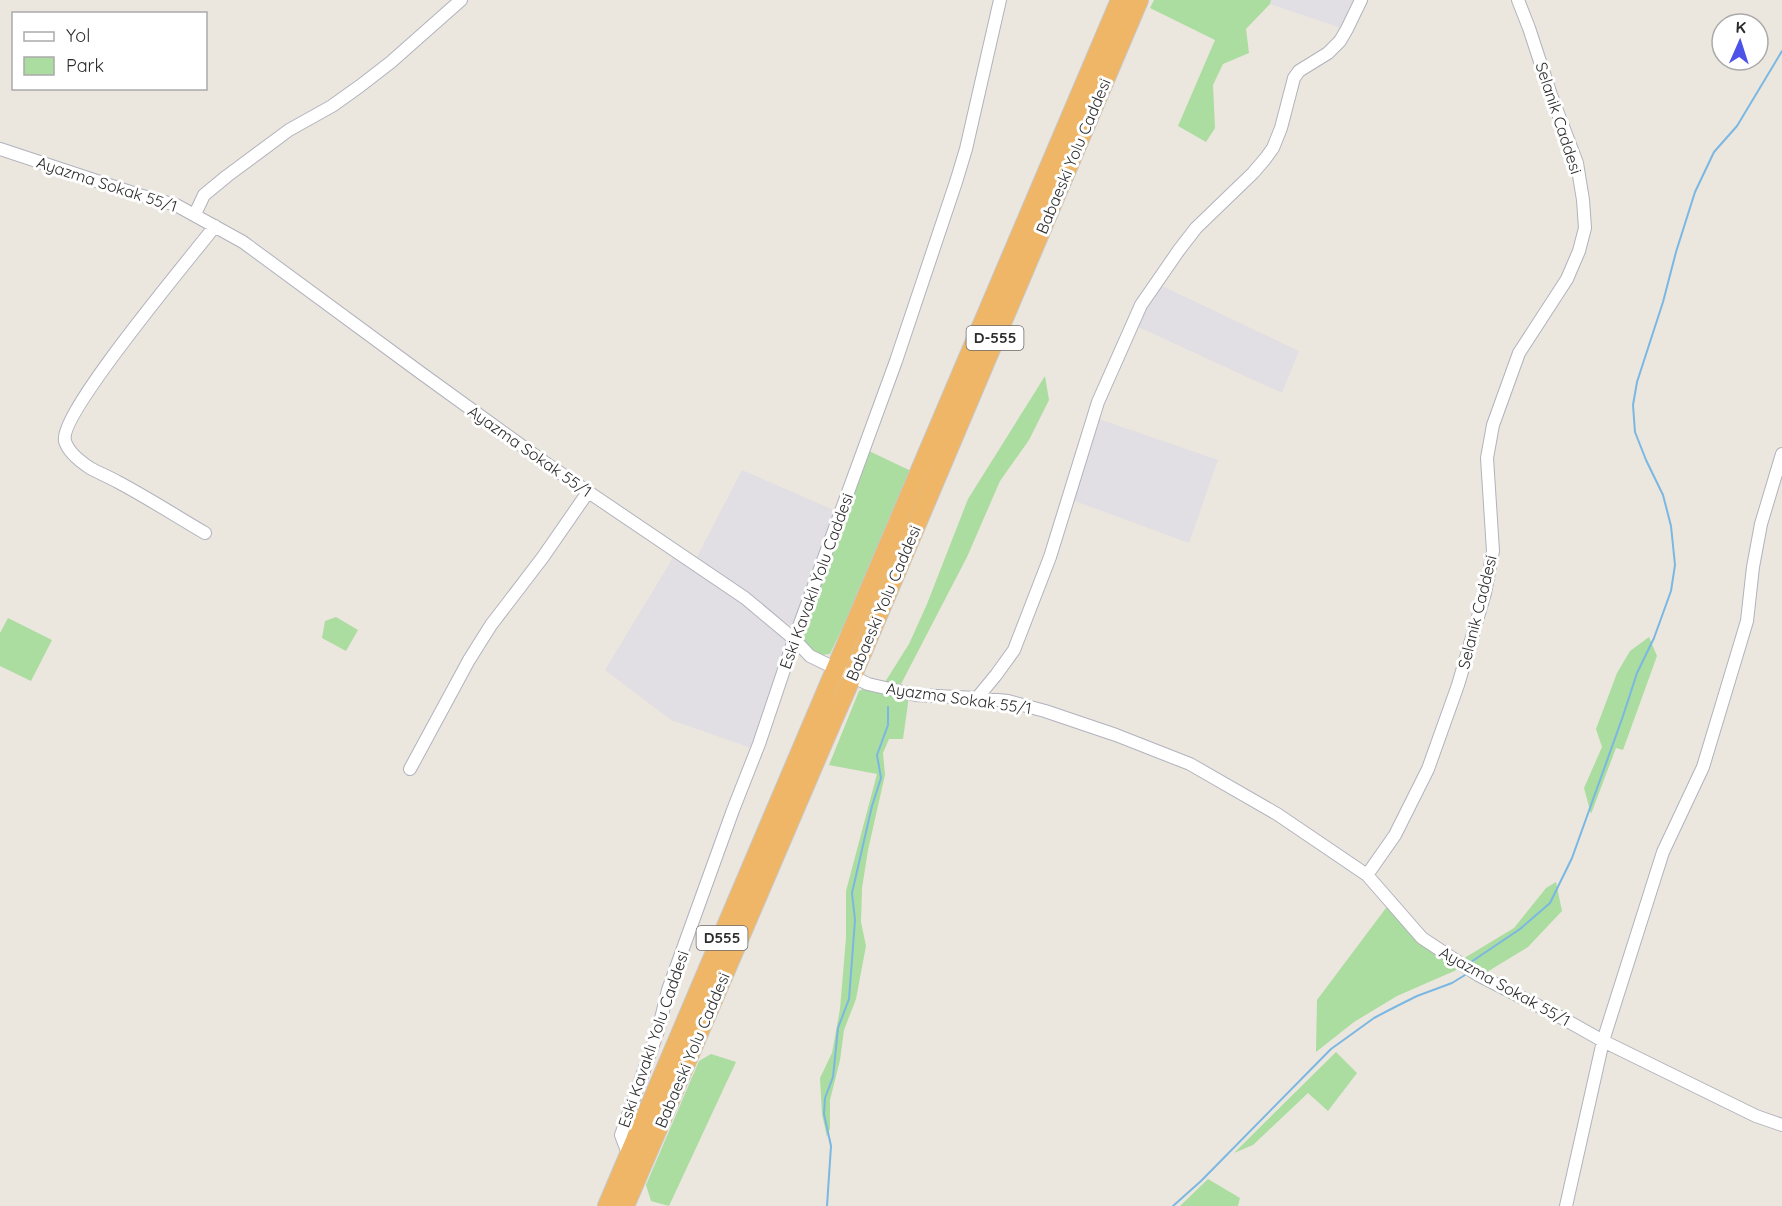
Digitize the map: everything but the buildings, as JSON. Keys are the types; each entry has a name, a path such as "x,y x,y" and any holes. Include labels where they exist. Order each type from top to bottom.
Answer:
{"highway":[{"name":"Babaeski Yolu Caddesi","path":"626,1206 1120,0"},
{"name":"Babaeski Yolu Caddesi","path":"607,1206 1139,0"}],"street":[{"path":"195,214 204,195 290,130 332,106 360,86 391,62 461,0"},
{"name":"Eski Kavaklı Yolu Caddesi","path":"629,1156 621,1135 658,1031 668,990 896,361 956,182 1000,0"},
{"path":"977,698 1014,650 1056,539 1098,402 1141,305 1196,228 1265,159 1281,128 1294,78 1299,71 1328,53 1340,41 1361,0"},
{"name":"Selanik Caddesi","path":"1367,875 1395,835 1428,769 1458,685 1485,593 1493,551 1487,458 1493,425 1519,353 1567,279 1579,251 1585,228 1577,162 1518,0"},
{"name":"Ayazma Sokak 55/1","path":"0,149 176,205 243,242 588,492 745,598 794,639 810,656 868,684 916,694 1008,702 1046,711 1190,764 1277,814 1367,875 1422,938 1478,975 1603,1041 1756,1116 1782,1125"},
{"path":"205,533 89,467 70,449 65,441 65,434 83,398 135,326 215,226"},
{"path":"1566,1206 1603,1041 1663,852 1703,767 1747,621 1761,524 1782,454"},
{"path":"410,769 469,660 491,625 550,548 588,492"}],"shaded area":[{"path":"1271,0 1356,0 1344,29 1270,4"},
{"path":"1158,284 1299,351 1282,393 1134,325"},
{"path":"1096,418 1218,460 1189,543 1072,500"},
{"path":"742,470 836,511 794,628 696,559"},
{"path":"674,556 745,602 789,642 754,749 671,720 605,670"}],"green space":[{"path":"1154,0 1271,0 1270,4 1246,29 1249,53 1223,64 1213,85 1215,128 1206,142 1178,126 1215,40 1150,8"},
{"path":"1045,376 1049,400 1029,440 1000,481 967,557 900,686 885,682 909,644 968,499"},
{"path":"869,451 911,471 868,574 830,654 822,655 805,645 804,628"},
{"path":"336,617 358,630 346,651 322,638 325,621"},
{"path":"8,618 52,640 31,681 0,666 0,633"},
{"path":"1649,637 1657,656 1623,750 1616,748 1591,814 1584,788 1602,747 1596,729 1617,673 1630,651"},
{"path":"867,687 909,696 903,739 889,739 883,753 885,775 862,888 861,922 866,946 856,999 844,1030 840,1060 830,1100 830,1128 827,1137 822,1114 820,1078 832,1053 840,1009 846,938 846,891 877,774 829,765 859,691"},
{"path":"1556,882 1562,911 1528,947 1482,975 1461,960 1514,928 1546,888"},
{"path":"1389,904 1461,968 1397,996 1354,1022 1316,1052 1317,1000"},
{"path":"1336,1052 1357,1073 1328,1111 1308,1093 1253,1145 1234,1153"},
{"path":"711,1054 736,1062 669,1206 651,1201 646,1185 699,1061"},
{"path":"1208,1179 1240,1198 1238,1206 1180,1206"}],"waterway":[{"path":"1471,962 1520,929 1550,903 1572,858 1637,673 1654,638 1671,591 1675,565 1671,526 1663,495 1635,432 1633,405 1637,382 1695,192 1714,152 1737,126 1782,51"},
{"path":"827,1206 831,1146 824,1114 825,1098 833,1077 838,1028 849,999 855,920 852,893 872,806 881,778 877,755 888,725 888,707"},
{"path":"1173,1206 1201,1181 1331,1049 1374,1018 1465,975"}]}
